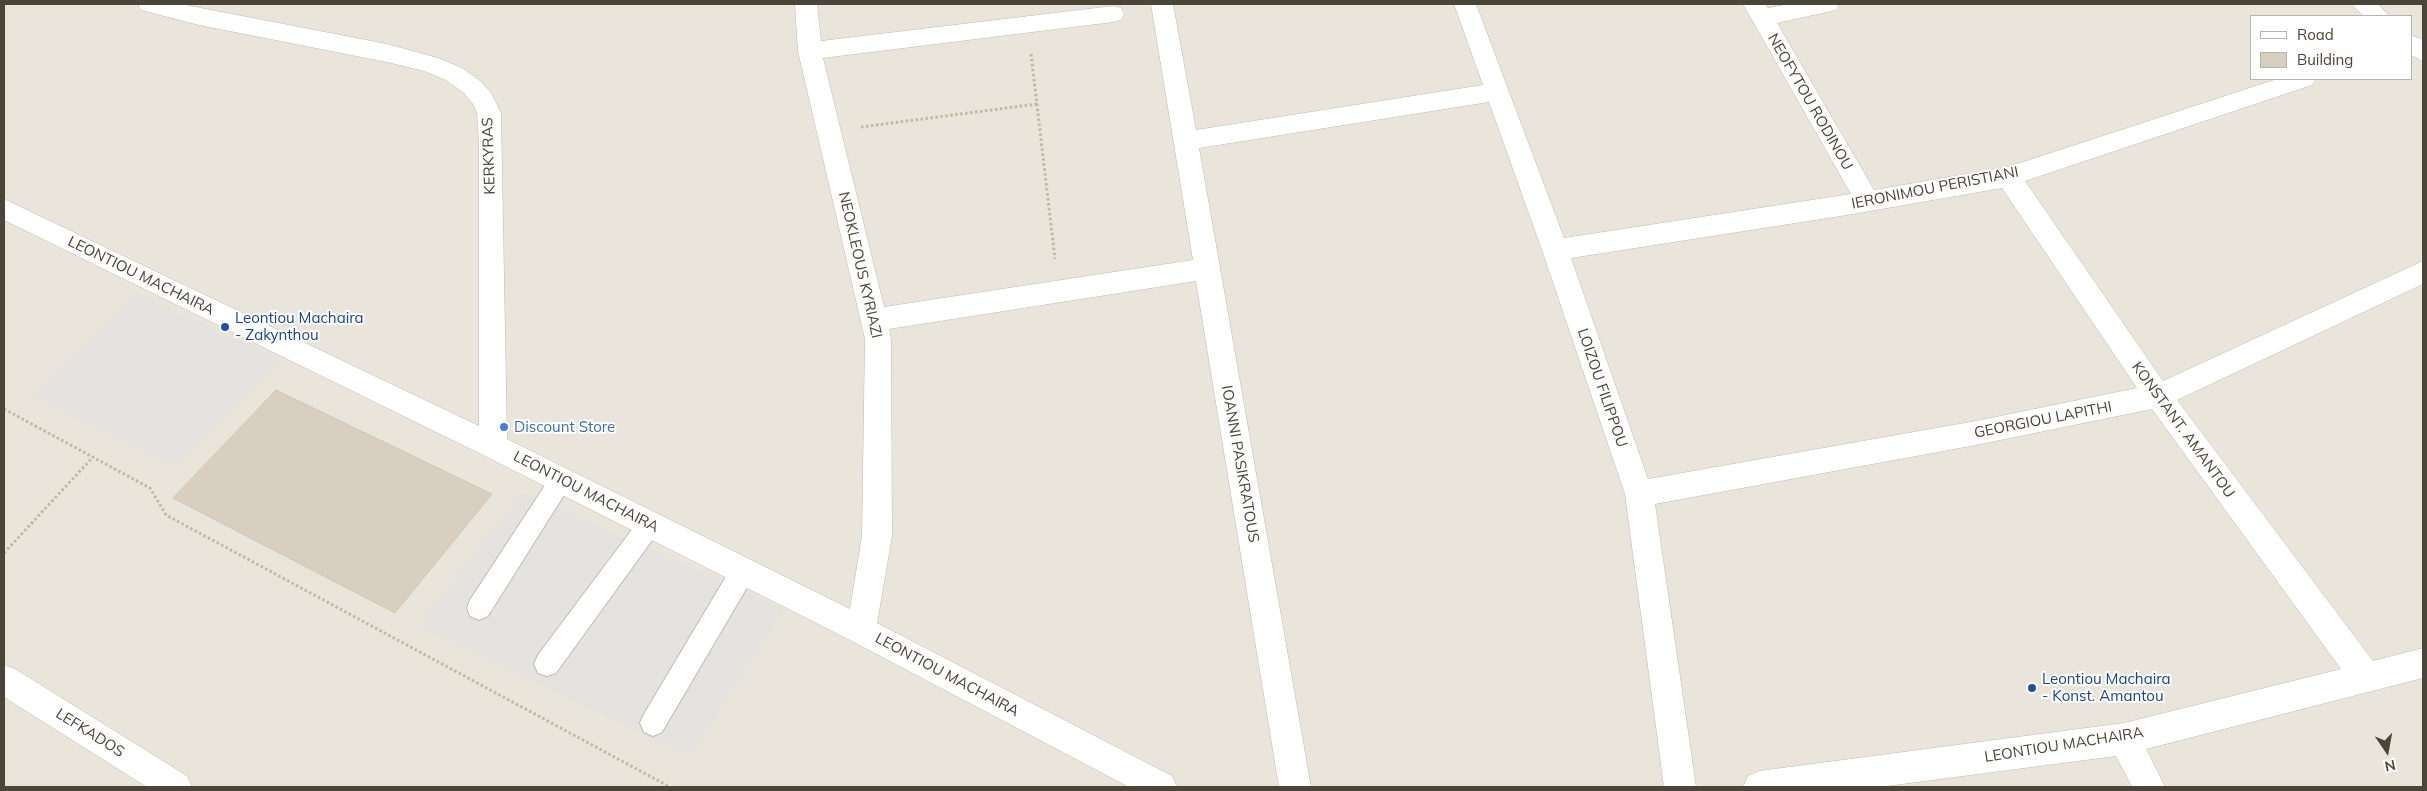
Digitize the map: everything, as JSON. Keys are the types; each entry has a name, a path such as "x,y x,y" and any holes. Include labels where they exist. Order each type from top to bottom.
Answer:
{"street":[{"name":"KERKYRAS","path":"149,4 199,17 430,64 454,74 472,87 482,99 489,113 494,446"},
{"name":"NEOKLEOUS KYRIAZI","path":"806,4 810,51 878,338 877,536 861,630"},
{"name":"IOANNI PASIKRATOUS","path":"1162,4 1295,787"},
{"name":"LOIZOU FILIPPOU","path":"1465,4 1555,250 1639,494 1680,787"},
{"path":"1758,11 1828,4"},
{"path":"2363,4 2377,15"},
{"name":"NEOFYTOU RODINOU","path":"1758,11 1867,200"},
{"path":"810,51 1113,14"},
{"path":"2412,44 2423,52"},
{"name":"IERONIMOU PERISTIANI","path":"1555,250 2008,177 2301,80"},
{"path":"1185,141 1497,92"},
{"name":"KONSTANT. AMANTOU","path":"2008,177 2158,396 2366,677"},
{"name":"LEONTIOU MACHAIRA","path":"4,209 494,446 861,630 1161,787"},
{"path":"874,320 1206,268"},
{"name":"GEORGIOU LAPITHI","path":"1639,494 1976,433 2158,396 2423,272"},
{"name":"LEONTIOU MACHAIRA","path":"1759,787 2124,739 2423,663"},
{"name":"LEFKADOS","path":"4,680 176,787"},
{"path":"2124,739 2149,787"}],"lane":[{"path":"479,608 561,480"},
{"path":"547,664 650,524"},
{"path":"653,722 743,571"}],"path":[{"path":"1028,24 1059,292"},
{"path":"829,131 1037,104"},
{"path":"4,409 150,488 166,515 670,787"},
{"path":"4,553 93,457"}],"shaded area":[{"path":"4,4 2423,4 2423,787 4,787"},
{"path":"138,293 280,359 175,468 30,396"},
{"path":"522,492 784,609 690,757 417,626"}],"building":[{"path":"276,390 492,494 395,613 173,498"}],"place":[{"name":"Leontiou Machaira - Zakynthou","path":"225,327"},
{"name":"Discount Store","path":"504,427"},
{"name":"Leontiou Machaira - Konst. Amantou","path":"2032,688"}]}
